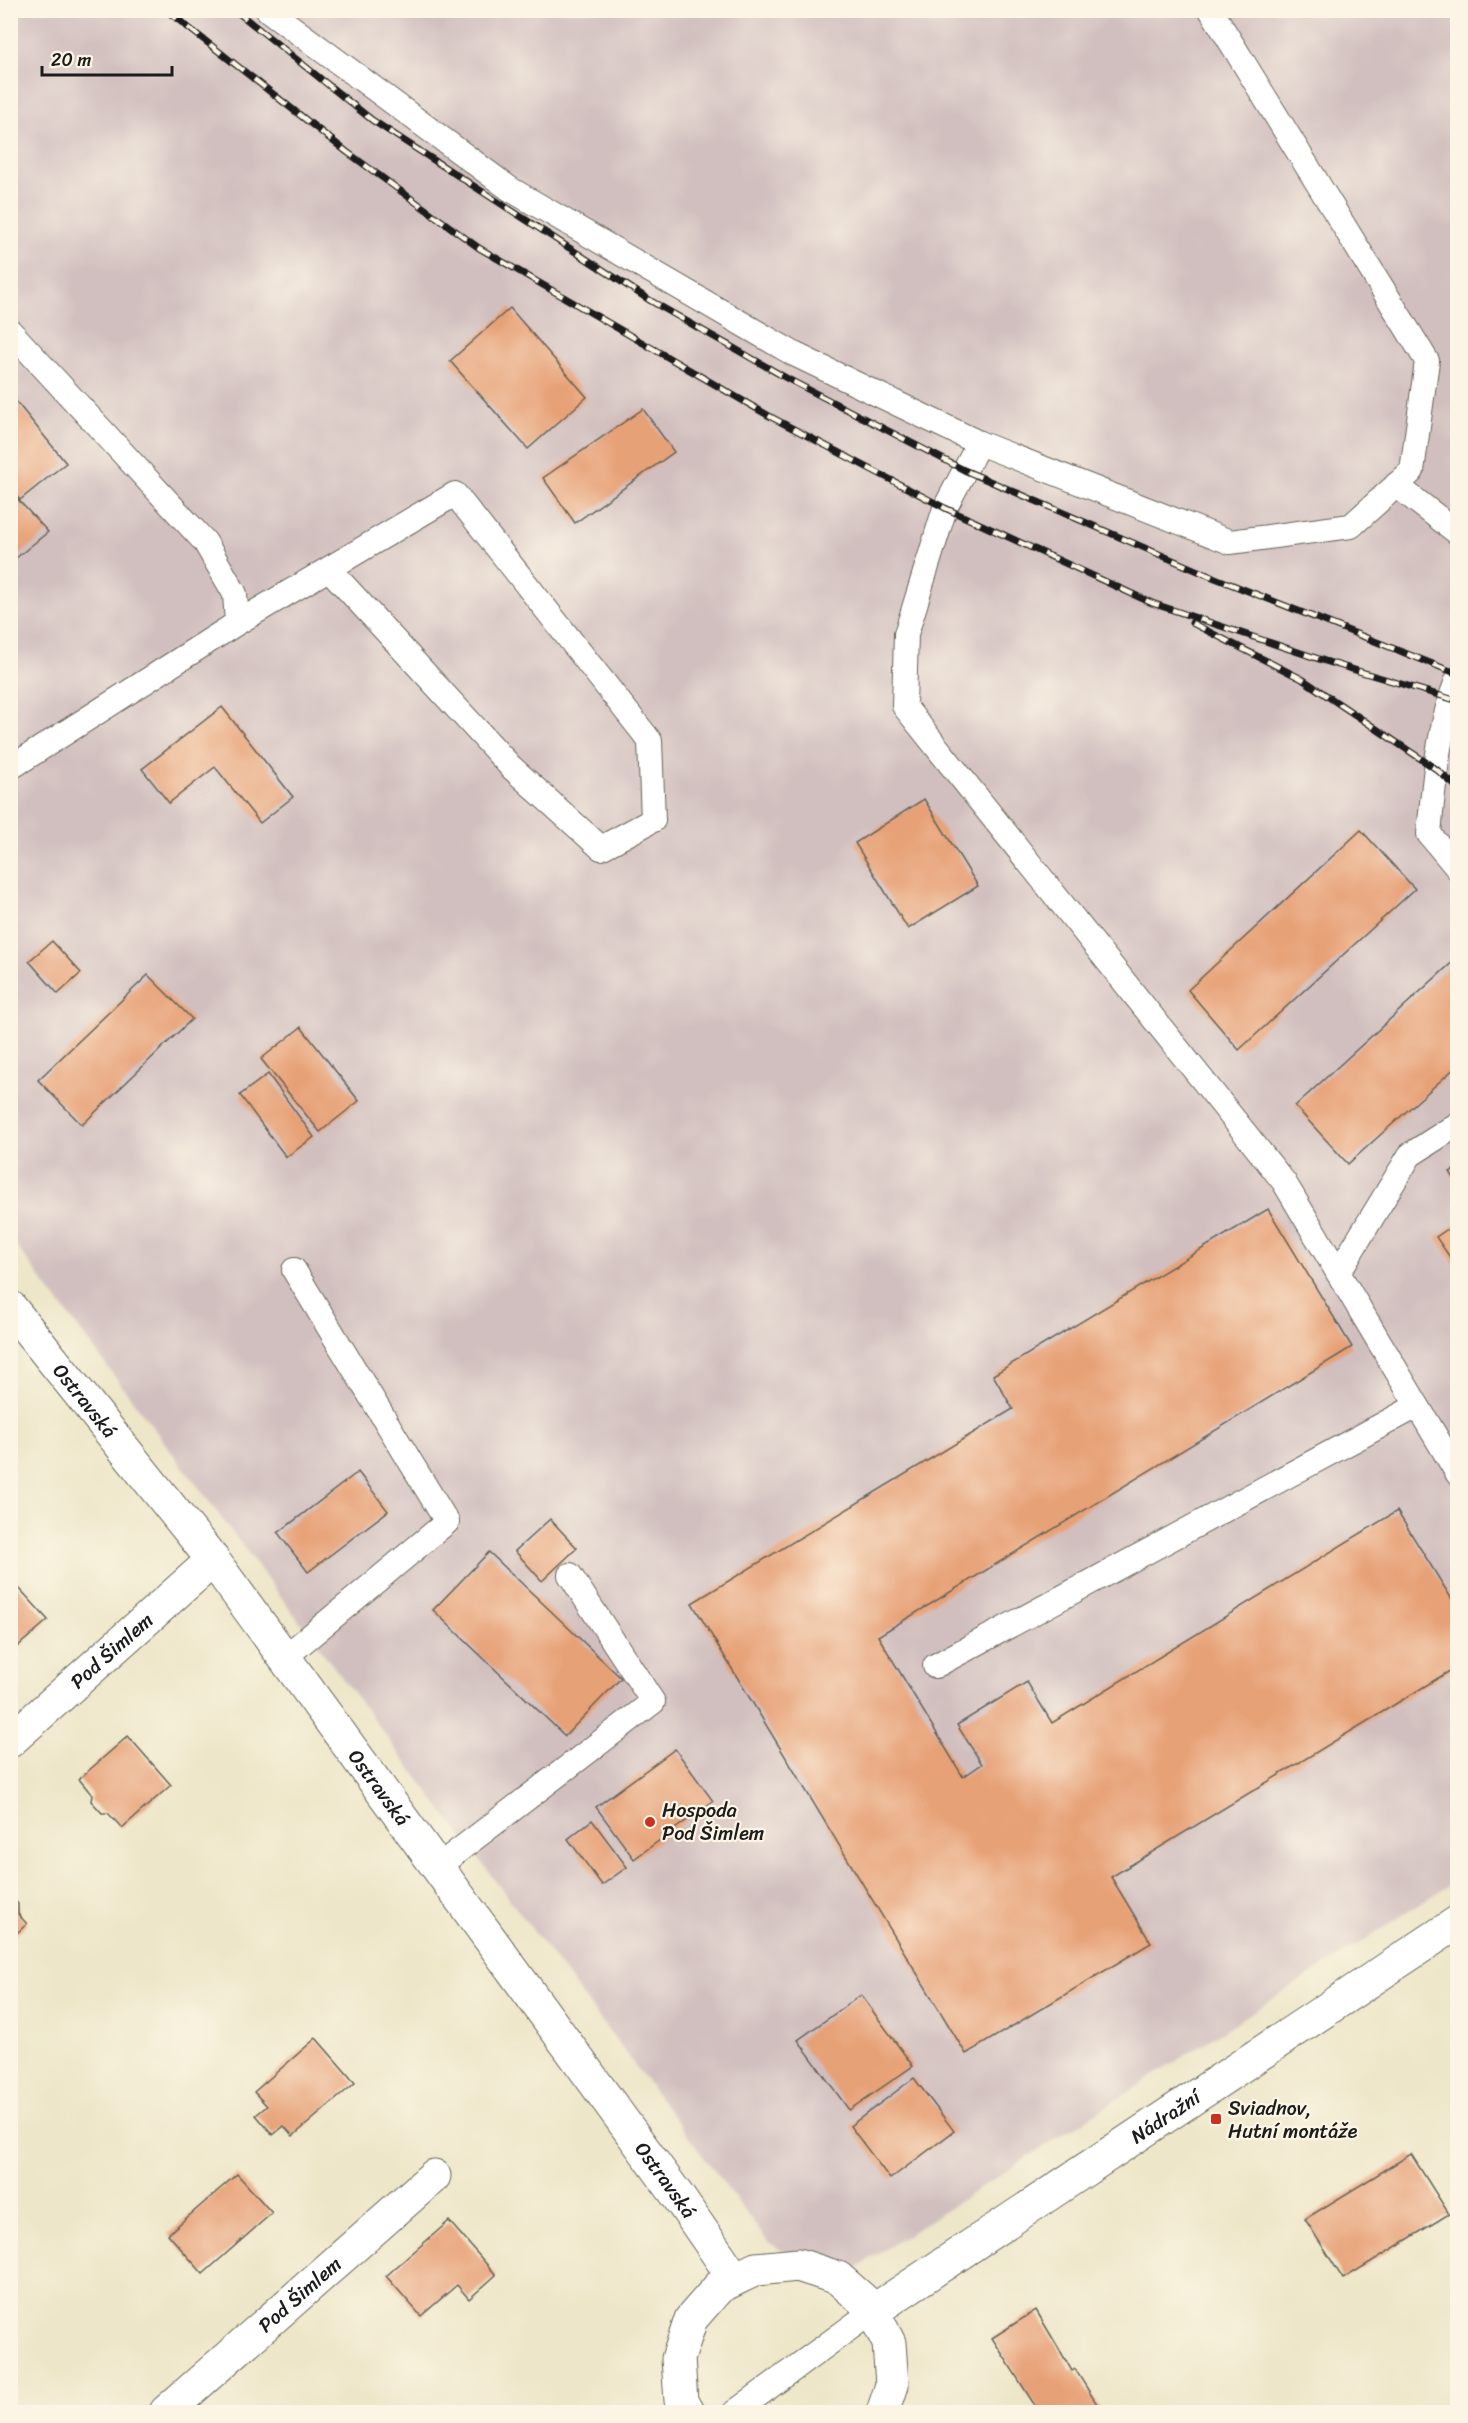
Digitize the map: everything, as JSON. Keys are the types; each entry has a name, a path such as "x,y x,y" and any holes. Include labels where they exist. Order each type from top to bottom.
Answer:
{"street":[{"name":"Ostravská","path":"10,1307 213,1560 677,2195 735,2279"},
{"name":"Pod Šimlem","path":"10,1741 213,1560"},
{"name":"Nádražní","path":"873,2312 1458,1923"},
{"name":"Pod Šimlem","path":"166,2412 434,2176"},
{"path":"687,2412 681,2401 678,2359 691,2319 719,2288 735,2279 756,2269 798,2265 838,2278 870,2306 889,2343 892,2385 883,2412"}],"lane":[{"path":"268,10 510,189 794,354 979,443 1230,542 1351,526 1412,471 1427,362 1211,10"},
{"path":"10,331 205,542 235,594 237,623"},
{"path":"979,443 945,508 906,634 904,706 1284,1182 1458,1473"},
{"path":"1396,485 1458,532"},
{"path":"10,768 237,623 455,494 650,741 653,820 601,848 511,767 329,569"},
{"path":"1458,678 1449,698 1436,770 1429,834 1458,869"},
{"path":"1338,1273 1410,1155 1458,1124"},
{"path":"285,1658 447,1522 294,1270"},
{"path":"935,1666 1418,1406"},
{"path":"437,1867 653,1702 570,1575"},
{"path":"735,2412 873,2312"}],"shaded area":[{"path":"11,11 1457,11 1457,1880 836,2281 768,2242 11,1239"}],"building":[{"path":"510,308 587,397 528,449 450,361"},
{"path":"10,394 66,463 20,500 10,489"},
{"path":"643,409 674,452 575,523 543,478"},
{"path":"10,491 48,532 10,563"},
{"path":"222,707 293,797 260,823 215,767 169,803 142,769"},
{"path":"924,799 978,886 908,929 855,843"},
{"path":"1361,830 1415,889 1239,1050 1188,990"},
{"path":"52,941 81,973 58,994 29,961"},
{"path":"1458,957 1458,1065 1348,1164 1295,1106"},
{"path":"148,975 192,1019 82,1125 38,1080"},
{"path":"301,1027 359,1101 320,1132 261,1059"},
{"path":"268,1074 314,1137 286,1157 240,1095"},
{"path":"1458,1167 1458,1184 1450,1172"},
{"path":"1268,1209 1352,1347 878,1636 963,1777 982,1764 957,1725 1027,1682 1052,1723 1397,1511 1458,1609 1458,1666 1111,1877 1151,1943 966,2054 692,1603 1013,1409 993,1375"},
{"path":"1458,1222 1458,1269 1436,1237"},
{"path":"358,1472 388,1511 308,1572 278,1533"},
{"path":"550,1519 577,1548 542,1581 515,1551"},
{"path":"489,1552 621,1678 565,1736 433,1610"},
{"path":"10,1578 48,1620 10,1653"},
{"path":"128,1736 171,1785 122,1828 108,1813 102,1813 91,1801 92,1795 79,1779"},
{"path":"675,1749 713,1801 634,1859 596,1807"},
{"path":"592,1820 627,1867 602,1885 568,1839"},
{"path":"10,1895 18,1904 18,1914 27,1924 10,1939"},
{"path":"861,1995 913,2066 849,2110 798,2040"},
{"path":"316,2038 355,2083 293,2136 284,2126 273,2135 256,2115 267,2106 254,2092"},
{"path":"914,2078 954,2131 890,2179 850,2126"},
{"path":"1411,2154 1449,2214 1343,2279 1305,2219"},
{"path":"237,2174 272,2213 203,2274 168,2234"},
{"path":"449,2221 496,2275 469,2299 457,2285 421,2316 386,2276"},
{"path":"1036,2310 1072,2371 1075,2369 1102,2412 1039,2412 992,2338"}],"railway":[{"path":"166,10 347,152 479,248 771,417 945,508 1152,603 1325,661 1458,701"},
{"path":"235,10 372,120 651,301 788,379 964,470 1205,574 1458,674"},
{"path":"1192,623 1302,679 1436,769 1458,788"}],"place":[{"name":"Hospoda Pod Šimlem","path":"650,1822"},
{"name":"Sviadnov, Hutní montáže","path":"1216,2119"}]}
